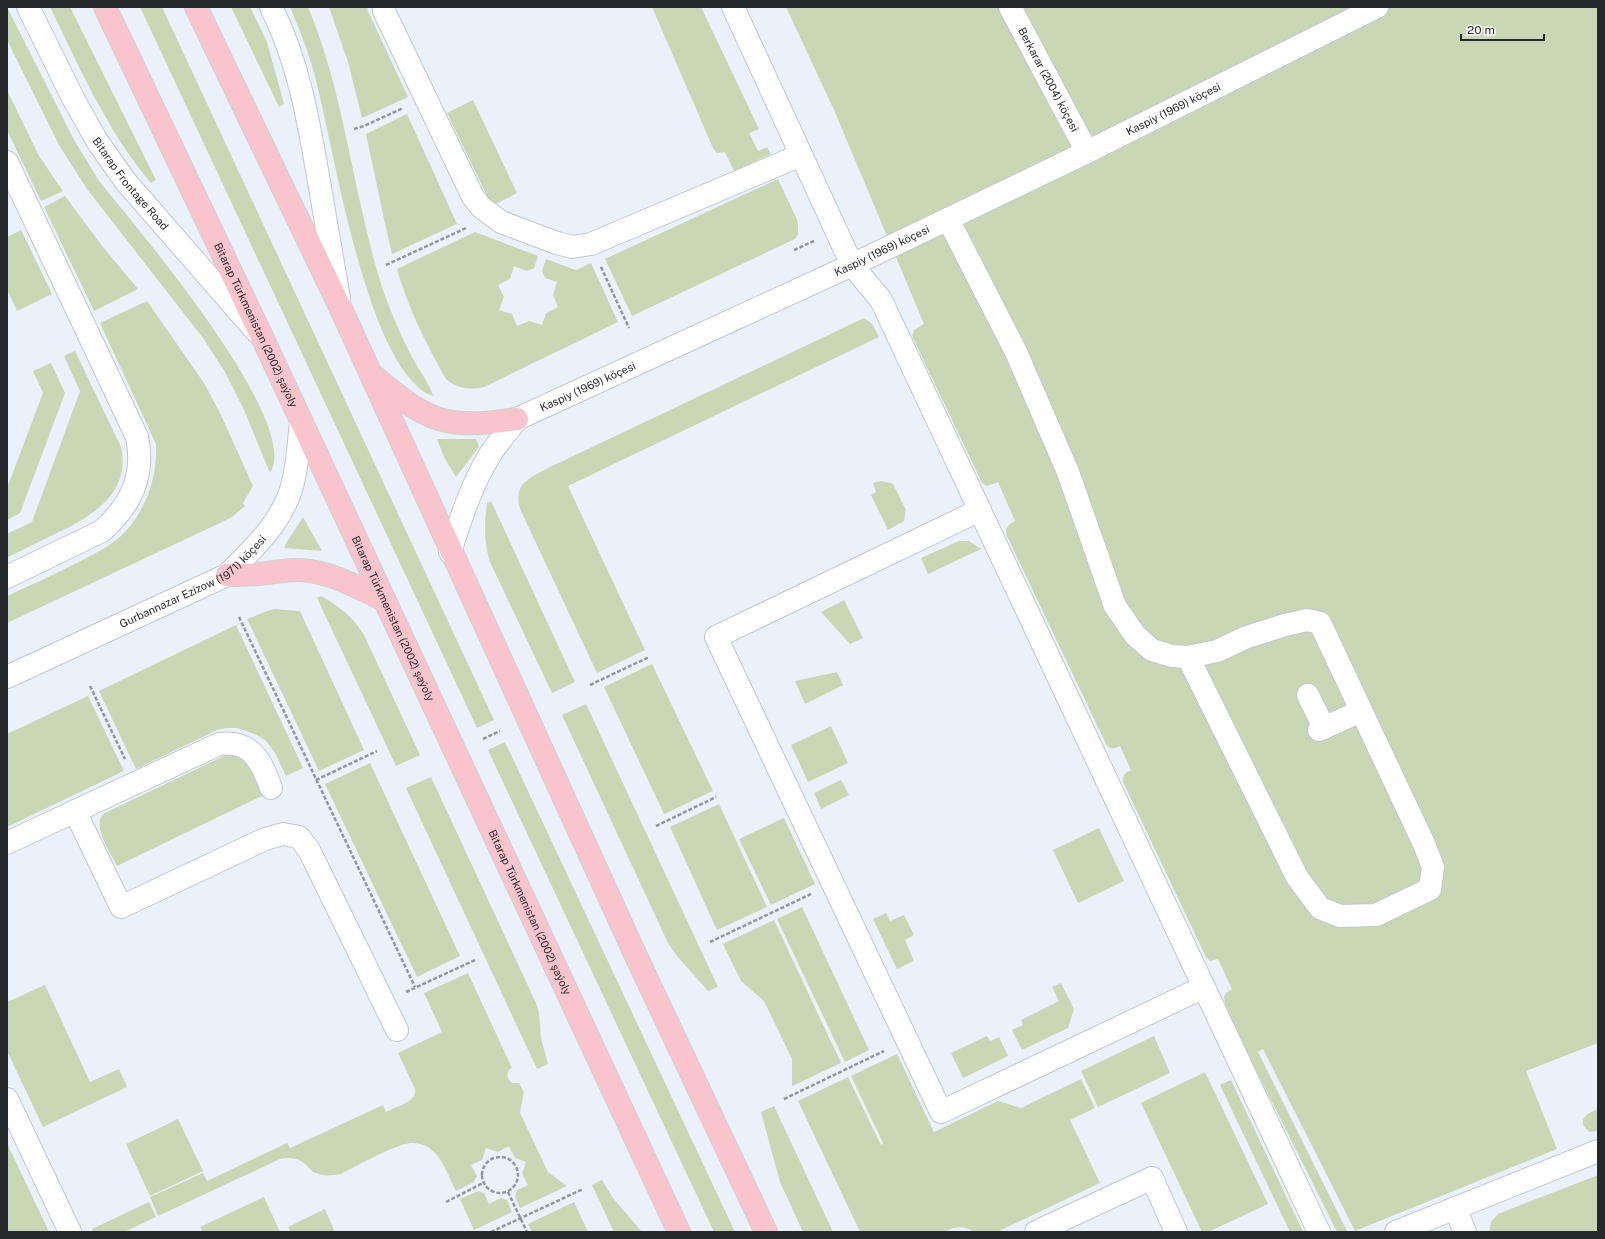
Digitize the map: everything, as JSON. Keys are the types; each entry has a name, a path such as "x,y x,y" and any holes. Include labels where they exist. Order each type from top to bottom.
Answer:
{"main road":[{"name":"Bitarap Türkmenistan (2002) şaýoly","path":"105,7 263,339 678,1232"},
{"path":"196,7 342,311 368,372 450,552 766,1232"},
{"path":"368,372 408,404 445,421 485,423 517,419"},
{"path":"227,575 301,570 344,580 384,600"}],"street":[{"name":"Bitarap Frontage Road","path":"28,7 80,112 97,141 131,188 263,339"},
{"path":"272,7 295,66 310,131 342,311"},
{"path":"733,7 852,264 881,300 1319,1232"},
{"name":"Berkarar (2004) köçesi","path":"1010,7 1087,152"},
{"name":"Kaspiy (1969) köçesi","path":"450,552 463,511 476,479 491,452 517,419 852,264 1087,152 1377,7"},
{"path":"384,11 473,197 481,207 501,222 557,243 572,247 591,244 801,155"},
{"path":"7,162 136,437 140,451 138,478 134,490 128,502 114,520 102,531 7,577"},
{"path":"948,218 1016,352 1062,458 1115,606 1135,635 1152,650 1172,656 1188,657 1217,651 1247,637 1285,625 1307,620 1320,623 1360,711 1424,844 1433,867 1430,889 1376,915 1340,916 1320,908 1297,877 1188,657"},
{"name":"Gurbannazar Ezizow (1971) köçesi","path":"7,678 227,575 262,538 279,516 294,479 301,421"},
{"path":"980,510 716,636 942,1112 1204,987"},
{"path":"1308,695 1321,729 1360,711"},
{"path":"7,843 218,744 230,743 244,747 254,755 264,769 271,788"},
{"path":"74,811 122,907 266,839 283,834 299,837 309,850 397,1030"},
{"path":"7,1099 70,1232"},
{"path":"1396,1232 1598,1151"},
{"path":"1036,1232 1152,1178 1176,1232"},
{"path":"1455,1208 1465,1232"}],"path":[{"path":"354,129 426,98"},
{"path":"386,265 466,228 481,207"},
{"path":"591,244 629,328"},
{"path":"239,617 415,987"},
{"path":"590,685 649,657"},
{"path":"90,686 136,782"},
{"path":"483,739 500,731"},
{"path":"316,780 377,751"},
{"path":"656,826 716,797"},
{"path":"710,942 833,884"},
{"path":"383,1002 475,960"},
{"path":"784,1099 908,1040"},
{"path":"501,1157 510,1160 516,1167 518,1177 515,1186 508,1192 498,1194 489,1191 483,1184 481,1174 484,1165 492,1159 501,1157"},
{"path":"446,1202 483,1184"},
{"path":"491,1232 583,1189"},
{"path":"508,1192 527,1232"}],"green space":[{"path":"7,7 73,138 99,181 177,279 210,324 240,370 262,412 274,448 270,473 244,410 225,372 203,338 87,189 59,145 7,40"},
{"path":"50,7 70,7 156,180 151,183 135,163 108,121"},
{"path":"140,7 162,7 494,720 477,728"},
{"path":"231,7 250,7 267,42 284,104 279,107"},
{"path":"290,7 308,7 321,41 341,112 364,219 383,290 404,341 433,396 409,378 389,345 371,301 342,198 314,73"},
{"path":"329,7 371,7 367,9 408,97 362,118 348,62"},
{"path":"652,7 701,7 759,129 749,133 758,151 767,147 771,154 734,171 725,152 717,153 713,148"},
{"path":"786,7 1598,7 1598,1043 1526,1071 1557,1149 1355,1231 1263,1049 1258,1052 1347,1231 1337,1232 1249,1056 1225,1004 1224,997 1226,993 1232,989 1218,959 1210,961 1206,957 1123,782 1125,774 1131,770 1120,746 1113,748 1106,744 1007,536 1007,527 1015,521 998,482 987,486 982,483 912,336 914,330 924,324 834,110"},
{"path":"7,90 39,156 63,191 41,201 7,130"},
{"path":"473,100 517,193 492,206 447,113"},
{"path":"407,114 457,224 392,254 366,134"},
{"path":"778,179 798,222 798,234 795,239 632,316 605,259"},
{"path":"65,196 103,247 138,289 94,311 44,207"},
{"path":"21,230 52,294 17,311 7,289 7,237"},
{"path":"475,232 538,256 534,268 527,271 514,266 510,279 498,285 504,297 499,310 512,314 517,326 529,321 542,325 546,313 558,307 553,295 557,282 545,278 542,271 546,259 576,270 591,263 618,322 484,387 464,388 450,382 446,379 431,353 418,326 406,298 397,269"},
{"path":"147,301 204,383 221,415 253,486 243,503 245,506 232,517 220,523 7,623 7,596 79,562 111,544 121,536 137,517 148,494 155,469 156,444 100,323"},
{"path":"864,318 872,324 879,337 568,486 645,650 597,673 521,511 518,494 524,483 550,467"},
{"path":"75,351 121,447 123,464 120,478 114,491 105,502 82,520 8,557 7,534 32,522 80,391 64,356"},
{"path":"51,363 65,393 20,513 7,520 7,488 43,393 33,371"},
{"path":"437,439 476,439 479,447 456,477 445,459"},
{"path":"880,481 893,484 906,510 904,521 888,530 871,495 876,492 873,483"},
{"path":"491,501 575,682 552,693 490,562 486,540 485,518 487,503"},
{"path":"303,517 322,551 285,548 285,545"},
{"path":"959,541 969,541 981,549 928,574 921,558"},
{"path":"321,596 345,612 364,635 420,755 396,766 317,598"},
{"path":"844,600 863,638 850,644 821,612"},
{"path":"274,609 300,611 364,750 319,771 247,619"},
{"path":"236,625 303,768 286,776 275,753 266,741 257,735 238,728 227,728 217,730 136,769 99,691"},
{"path":"652,664 713,791 664,814 604,687"},
{"path":"837,672 843,685 805,704 795,681"},
{"path":"88,696 124,771 7,827 7,734"},
{"path":"586,704 718,987 708,991 677,956 668,943 562,715"},
{"path":"831,726 848,763 808,782 791,745"},
{"path":"505,742 735,1232 714,1232 488,750"},
{"path":"242,753 266,794 117,866 101,832 100,819 103,814 228,754"},
{"path":"370,763 460,956 417,977 325,784"},
{"path":"431,777 536,1003 539,1013 541,1038 548,1064 537,1069 406,788"},
{"path":"841,780 849,795 821,809 814,793"},
{"path":"719,804 767,907 717,930 670,827"},
{"path":"784,818 815,884 771,905 739,839"},
{"path":"1099,828 1124,881 1078,903 1053,850"},
{"path":"802,907 869,1050 845,1062 777,919"},
{"path":"886,913 890,921 904,915 914,935 905,940 914,961 897,969 873,919"},
{"path":"774,920 841,1063 792,1086 792,1059 764,1001 741,981 723,944"},
{"path":"468,973 512,1068 508,1071 509,1079 512,1083 519,1083 524,1092 520,1113 548,1172 567,1186 520,1208 515,1197 517,1190 528,1185 522,1174 526,1162 515,1158 509,1146 498,1152 486,1148 482,1160 471,1165 477,1176 474,1182 456,1191 437,1155 426,1146 411,1143 386,1151 341,1174 334,1175 325,1175 314,1172 297,1159 280,1159 158,1216 150,1197 203,1173 207,1181 287,1143 290,1148 383,1105 386,1112 410,1101 415,1094 415,1089 398,1053 442,1032 424,993"},
{"path":"1061,983 1074,1009 1068,1028 1022,1050 1012,1030 1023,1025 1021,1020 1059,1001 1052,987"},
{"path":"45,985 90,1082 119,1069 127,1087 43,1127 7,1051 7,1002"},
{"path":"987,1036 990,1041 999,1037 1008,1056 963,1078 951,1053"},
{"path":"1154,1036 1170,1073 1098,1107 1081,1071"},
{"path":"897,1054 934,1132 998,1101 1021,1108 1081,1079 1095,1108 1070,1120 1100,1183 997,1232 975,1232 960,1227 944,1232 860,1232 798,1101 848,1077 881,1145 883,1143 851,1076"},
{"path":"1205,1072 1268,1204 1208,1232 1202,1232 1141,1103"},
{"path":"1231,1080 1303,1232 1290,1232 1220,1085"},
{"path":"774,1106 833,1232 803,1232 780,1182 761,1112"},
{"path":"1598,1109 1598,1131 1590,1132 1583,1124 1584,1118"},
{"path":"178,1119 203,1171 150,1196 126,1144"},
{"path":"7,1143 49,1232 7,1232"},
{"path":"1598,1175 1598,1232 1489,1232 1491,1222 1498,1214"},
{"path":"602,1180 613,1198 642,1232 614,1232 592,1185"},
{"path":"478,1191 484,1193 489,1204 501,1198 507,1200 512,1212 474,1230 460,1199"},
{"path":"264,1197 280,1232 202,1232 200,1227"},
{"path":"149,1202 156,1217 124,1232 93,1232 92,1229"},
{"path":"574,1202 588,1232 532,1232 528,1224"},
{"path":"325,1209 335,1232 290,1232 288,1227"}]}
